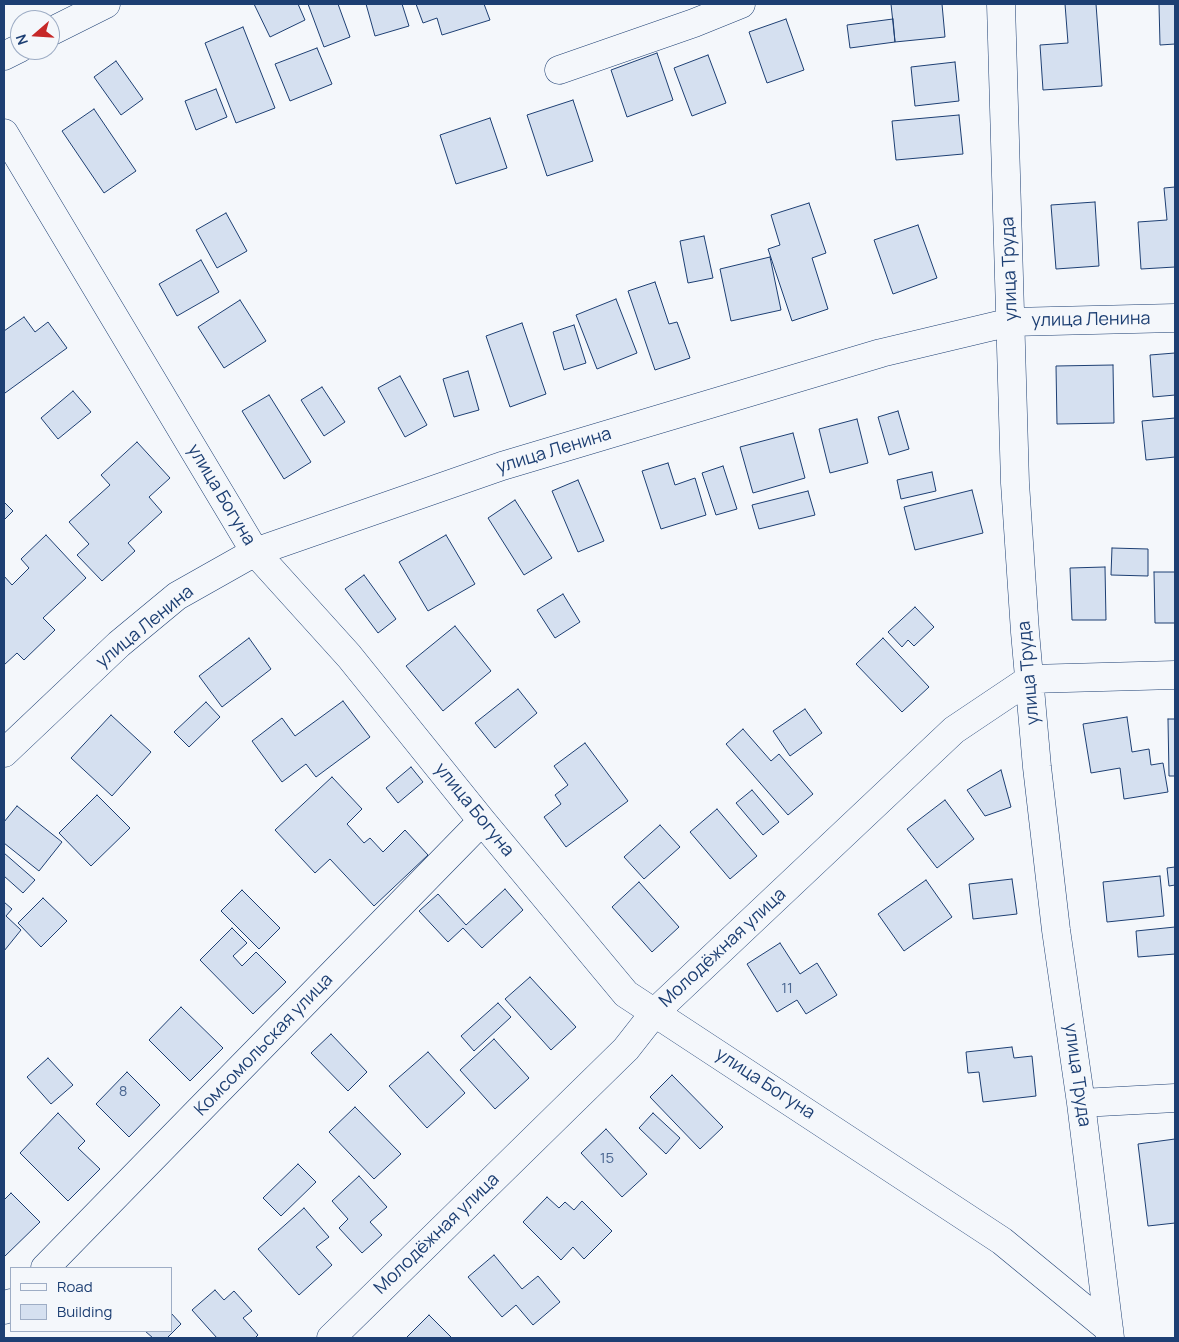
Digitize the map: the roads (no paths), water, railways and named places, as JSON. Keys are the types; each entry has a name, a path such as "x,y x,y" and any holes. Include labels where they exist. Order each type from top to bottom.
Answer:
{"street":[{"path":"60,27 106,4"},
{"path":"559,70 694,23 741,4"},
{"name":"улица Труда","path":"1001,4 1015,484 1030,679 1056,930 1081,1103 1109,1334"},
{"name":"улица Богуна","path":"4,133 255,552 349,656 482,822 626,994 1002,1241 1109,1334"},
{"name":"улица Ленина","path":"4,752 119,644 177,596 255,552 512,463 881,353 1011,322 1175,318"},
{"path":"1030,679 1175,675"},
{"name":"Молодёжная улица","path":"331,1338 626,1049 655,1012 954,730 1030,679"},
{"name":"Комсомольская улица","path":"46,1267 482,822"},
{"path":"1081,1103 1175,1098"}]}
